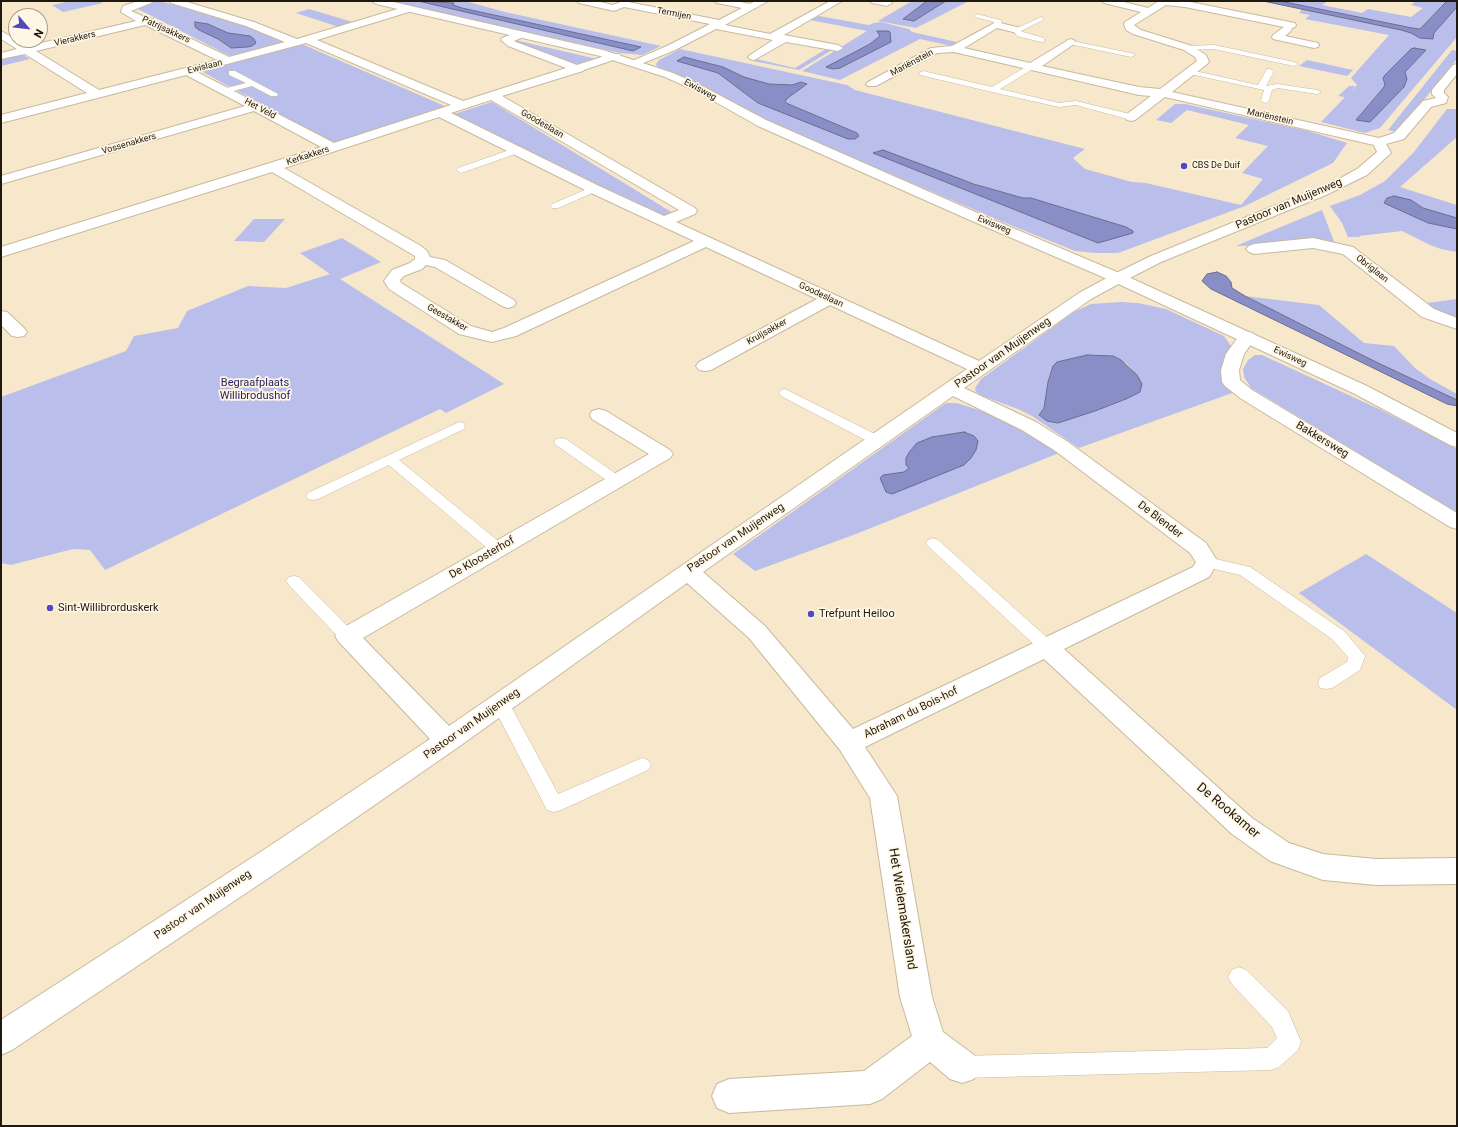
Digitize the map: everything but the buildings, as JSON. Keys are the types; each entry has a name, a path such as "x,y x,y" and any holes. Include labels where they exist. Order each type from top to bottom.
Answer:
{"street":[{"name":"Patrijsakkers","path":"148,1 127,8 126,12 149,21 229,61"},
{"path":"174,1 250,24 302,42 463,106"},
{"name":"Ewisweg","path":"376,1 615,56 685,82 769,126 984,221 1118,278 1361,390 1457,441"},
{"name":"Termijen","path":"582,1 614,8 623,4 772,37 838,48"},
{"path":"720,1 752,7"},
{"name":"Termijen","path":"636,63 718,25 763,1"},
{"path":"772,37 837,1"},
{"path":"874,1 887,3"},
{"path":"1106,1 1150,11"},
{"path":"1131,116 1203,62 1200,55 1188,48 1137,32 1130,28 1129,24 1164,2 1294,23 1277,37 1314,45"},
{"name":"Ewislaan","path":"1,119 302,42 408,9"},
{"name":"Vierakkers","path":"1,56 149,21"},
{"path":"996,25 1017,30"},
{"name":"Mariënstein","path":"954,49 996,25"},
{"path":"1,34 97,94"},
{"path":"522,34 506,40 579,69"},
{"path":"754,57 784,38"},
{"path":"1032,67 1070,42"},
{"name":"Mariënstein","path":"872,84 935,50 954,49 1139,91 1162,93 1379,142"},
{"name":"Kerkakkers","path":"1,252 333,148 615,56"},
{"path":"1379,142 1399,136 1427,104 1447,101 1438,94 1438,90 1457,67"},
{"name":"Het Veld","path":"188,71 333,148"},
{"name":"Goodeslaan","path":"493,96 690,211 664,221"},
{"name":"Vossenakkers","path":"1,180 256,107"},
{"name":"Goodeslaan","path":"441,113 594,189 979,368"},
{"name":"Pastoor van Muijenweg","path":"1,1039 448,741 688,571 878,441 952,389 979,368 1085,296 1156,259 1342,183 1362,172 1384,153 1379,142"},
{"path":"273,167 416,249 422,254 423,260 440,263 508,303"},
{"name":"Geestakker","path":"423,260 416,266 398,273 392,281 395,286 465,330 492,337 510,332 706,241"},
{"name":"Obriglaan","path":"1254,249 1313,243 1348,250 1428,313 1457,324"},
{"name":"Kruijsakker","path":"705,366 829,299"},
{"path":"1,316 18,332"},
{"name":"Bakkersweg","path":"1247,337 1235,354 1230,370 1231,382 1246,394 1457,522"},
{"name":"De Biender","path":"952,389 1029,426 1061,446 1198,548 1207,562"},
{"name":"De Kloosterhof","path":"347,636 663,454 599,415"},
{"path":"1046,646 1200,572 1207,562"},
{"path":"688,571 757,632 849,743"},
{"path":"347,636 448,741"},
{"name":"Abraham du Bois-hof","path":"849,743 1046,646"},
{"name":"De Rookamer","path":"1046,646 1242,826 1280,852 1323,866 1376,872 1457,871"},
{"name":"Het Wielemakersland","path":"849,743 883,796 916,997 930,1042"},
{"path":"729,1096 870,1087 930,1042 962,1067"}],"lane":[{"path":"977,16 998,21 996,25"},
{"path":"1041,19 1017,30 1020,34 1041,40"},
{"path":"1070,42 1131,55"},
{"path":"1188,48 1214,47 1294,64"},
{"path":"992,90 1032,67"},
{"name":"Mariënstein","path":"1264,101 1264,88 1270,71"},
{"path":"1190,72 1264,88 1277,86 1317,92"},
{"path":"232,73 274,94"},
{"path":"923,73 1059,105 1076,103 1131,116"},
{"path":"226,91 252,83"},
{"path":"461,170 515,151"},
{"path":"555,206 594,189"},
{"path":"785,393 878,441"},
{"path":"313,496 459,426"},
{"path":"561,442 617,481"},
{"path":"390,459 498,549"},
{"path":"933,543 1046,646"},
{"path":"1207,562 1245,571 1338,635 1358,656 1354,666 1326,683"},
{"path":"294,582 347,636"},
{"path":"501,704 554,804 642,765"},
{"path":"962,1067 1270,1059 1290,1042 1280,1019 1239,977"}],"green space":[{"path":"71,1 98,1 103,3 63,12 52,5"},
{"path":"160,1 244,25 283,42 232,57 136,8 139,5","holes":["195,23 208,24 228,33 242,48 231,48"]},
{"path":"389,1 418,1 633,51 640,47 462,8 453,5 453,3 435,1 465,1 505,12 661,46 642,55 620,53"},
{"path":"912,1 927,1 904,18 914,21 946,1 969,1 916,28 878,21"},
{"path":"1280,1 1328,1 1322,5 1362,13 1368,9 1411,17 1423,8 1411,5 1416,1 1447,1 1420,29"},
{"path":"1457,7 1457,37 1380,128 1365,133 1321,122 1345,97 1338,96 1349,86 1355,86 1351,91 1357,85 1351,78 1389,35 1305,19 1310,15 1299,13 1302,9 1401,30 1433,39 1434,33","holes":["1414,48 1425,51 1358,117 1384,87 1411,50"]},
{"path":"309,9 356,23 342,28 296,13"},
{"path":"819,16 869,25 881,22 909,29 912,32 957,42 952,46 920,39 840,80 802,71 867,31 810,20"},
{"path":"515,40 597,59 581,66 572,65 571,62 512,41"},
{"path":"788,42 832,50 799,70 753,61 756,59 795,68 826,49"},
{"path":"304,45 447,107 337,144 332,143 201,71 294,46"},
{"path":"680,49 847,85 855,90 1085,149 1073,158 1085,169 1132,182 1146,183 1241,205 1263,179 1242,173 1268,146 1235,138 1249,125 1187,110 1171,123 1156,120 1175,104 1185,104 1308,131 1347,143 1333,163 1245,206 1118,253 1075,251 1003,222 762,119 707,88 657,67 656,64 659,60","holes":["684,57 723,67 744,77 769,84 792,85 801,82 807,85 799,89 785,101 786,103 857,133 859,136 848,139 758,103 718,73 678,61","874,153 1023,198 1031,198 1126,227 1133,231 1098,243"]},
{"path":"1452,50 1457,51 1457,59 1398,132 1388,130"},
{"path":"21,54 30,59 1,66 1,59"},
{"path":"1307,60 1353,70 1347,76 1299,66"},
{"path":"492,102 673,213 664,216 451,115"},
{"path":"1447,109 1457,109 1457,137 1400,187 1457,205 1457,218 1423,208 1411,200 1384,203 1428,223 1457,229 1457,252 1430,245 1402,231 1359,236 1360,237 1348,237 1342,223 1330,206 1360,195 1385,181 1414,152"},
{"path":"1322,210 1335,244 1236,246 1264,234"},
{"path":"254,219 285,219 264,242 234,241"},
{"name":"Begraafplaats Willibrodushof","path":"342,238 381,262 340,279 504,384 446,413 440,409 105,570 90,550 73,549 11,565 1,563 1,397 126,351 134,336 178,328 187,311 248,286 286,288 330,274 300,253"},
{"path":"1245,296 1319,305 1364,343 1394,346 1415,368 1430,379 1457,394 1457,400 1376,362"},
{"path":"1457,299 1457,318 1443,316 1420,304"},
{"path":"1121,302 1138,303 1166,309 1224,336 1231,346 1222,369 1235,392 1079,448 1032,416 1018,409 982,396 976,392 975,388 981,379 1074,312 1091,304","holes":["1087,355 1113,356 1127,364 1137,375 1126,399 1095,411 1039,414 1044,408 1048,382 1053,366 1058,362"]},
{"path":"1255,355 1262,355 1379,409 1457,449 1457,513 1251,388 1244,377 1243,369 1248,360"},
{"path":"946,403 957,403 997,416 1029,432 1059,453 856,534 755,571 733,554"},
{"path":"1366,554 1457,613 1457,710 1299,593"}],"shaded area":[{"path":"418,1 454,3 453,5 462,8 641,47 633,51"},
{"path":"927,1 946,1 914,21 903,19"},
{"path":"1263,1 1280,1 1420,29 1447,1 1457,1 1457,7 1434,33 1433,39 1420,38 1401,30"},
{"path":"195,22 208,24 228,33 250,36 256,43 247,47 231,48 218,39 199,30 195,27"},
{"path":"877,31 890,32 891,42 840,68 833,69 826,67 870,44 880,36"},
{"path":"1411,49 1426,50 1405,72 1407,79 1404,87 1370,122 1356,120 1384,87 1385,85 1383,78 1385,75"},
{"path":"684,57 723,67 744,77 769,84 792,85 801,82 807,84 789,97 785,101 786,103 857,133 859,136 855,139 848,139 758,103 718,73 677,61"},
{"path":"883,150 974,184 1023,198 1031,198 1126,227 1133,231 1133,233 1098,243 873,153"},
{"path":"1394,196 1411,200 1423,208 1457,218 1457,229 1428,223 1384,203 1387,198"},
{"path":"1217,272 1226,276 1231,282 1232,288 1245,296 1376,362 1457,400 1457,406 1447,404 1211,289 1202,281 1207,274"},
{"path":"1087,355 1113,356 1121,360 1137,375 1142,384 1140,392 1095,411 1058,423 1047,421 1039,415 1044,408 1048,382 1053,366 1057,362"},
{"path":"964,432 974,436 978,441 976,450 964,465 892,494 886,492 880,478 883,475 904,472 909,468 906,465 906,458 917,443 932,437"}],"place":[{"name":"CBS De Duif","path":"1184,166"},
{"name":"Sint-Willibrorduskerk","path":"50,608"},
{"name":"Trefpunt Heiloo","path":"811,614"}]}
